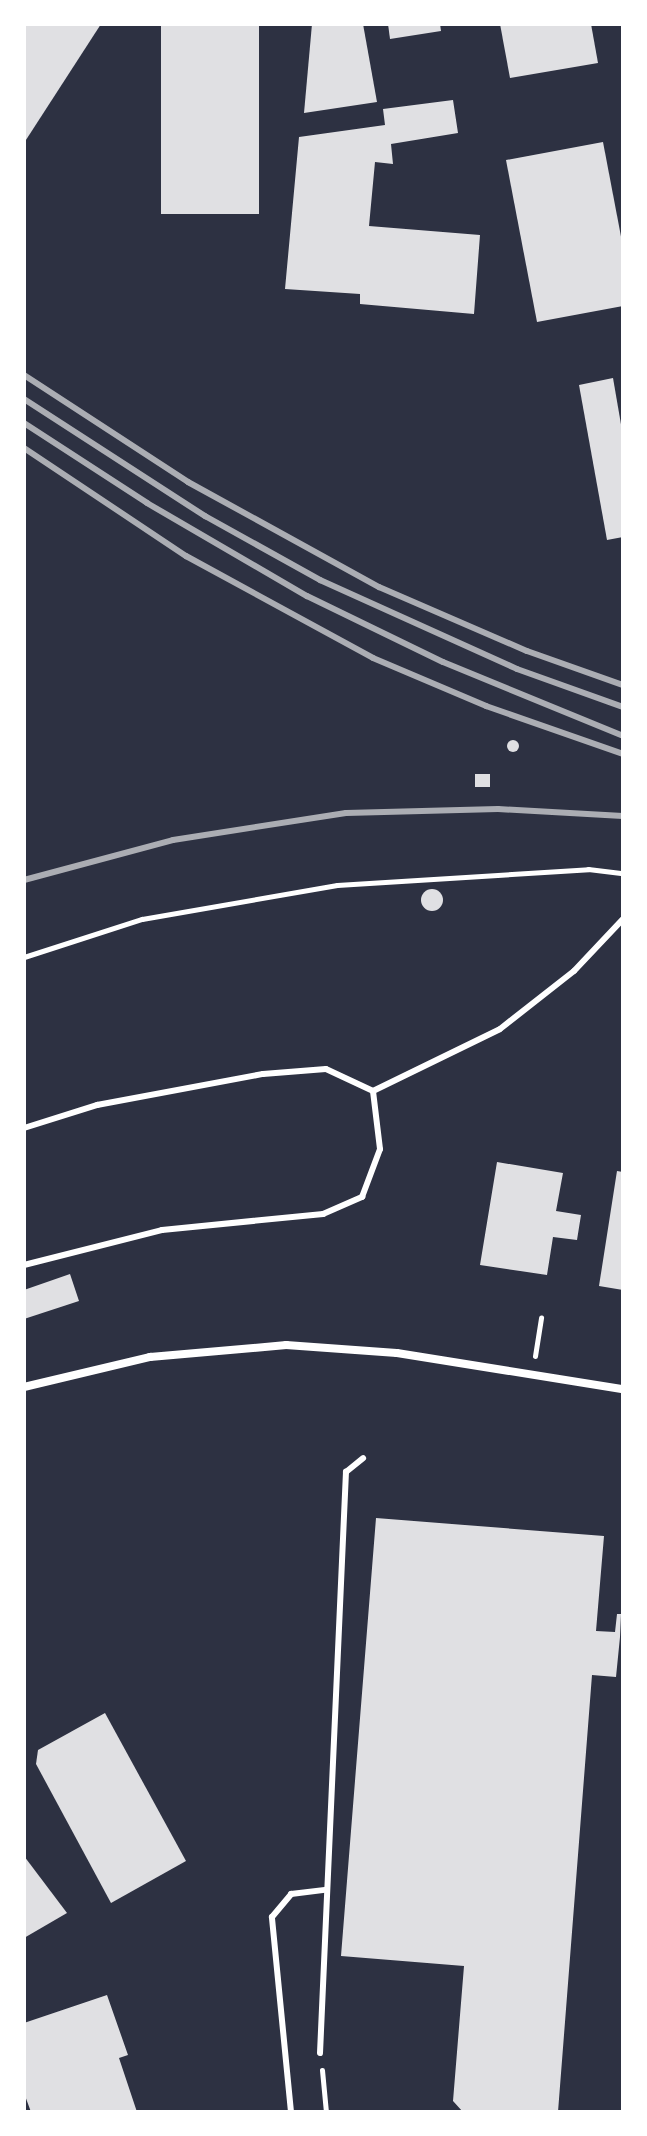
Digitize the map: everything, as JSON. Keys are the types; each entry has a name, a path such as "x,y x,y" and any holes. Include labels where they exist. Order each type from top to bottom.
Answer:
{"street":[{"path":"24,1387 150,1357 286,1345 397,1353 623,1389"}],"lane":[{"path":"373,1091 500,1029 574,971 623,919"},
{"path":"24,1128 97,1105 263,1074 326,1069 373,1091"},
{"path":"24,1265 162,1230 323,1214 362,1197 380,1149 373,1091"},
{"path":"320,2053 346,1472 363,1458"},
{"path":"291,2112 272,1917 291,1894 325,1890"}],"path":[{"path":"24,957 142,919 337,885 622,871"},
{"path":"537,1345 541,1317"},
{"path":"320,2053 326,2112"}],"building":[{"path":"24,24 101,24 24,143"},
{"path":"161,24 259,24 259,214 161,214"},
{"path":"312,24 363,24 377,102 304,113"},
{"path":"388,24 440,24 441,31 390,39"},
{"path":"500,24 591,24 598,63 510,78"},
{"path":"453,100 458,133 391,144 393,164 375,162 369,226 480,235 474,314 360,304 360,294 285,289 299,137 385,125 383,109"},
{"path":"603,142 623,247 623,306 537,322 506,160"},
{"path":"613,378 623,436 623,537 607,540 579,385"},
{"path":"513,740 519,746 513,752 507,746"},
{"path":"475,774 490,774 490,787 475,787"},
{"path":"432,889 440,892 443,900 440,908 432,911 424,908 421,900 424,892"},
{"path":"497,1162 563,1173 556,1211 581,1215 577,1240 553,1237 547,1275 480,1265"},
{"path":"617,1171 623,1172 623,1290 599,1286"},
{"path":"70,1274 79,1301 24,1319 24,1290"},
{"path":"376,1518 604,1536 596,1631 615,1632 617,1614 621,1614 620,1637 616,1677 592,1675 558,2112 463,2112 453,2101 464,1966 341,1956"},
{"path":"105,1713 186,1861 111,1903 36,1764 38,1750"},
{"path":"24,1856 67,1913 24,1938"},
{"path":"107,1995 128,2055 119,2058 137,2112 31,2112 24,2093 24,2023"}],"railway":[{"path":"24,375 188,482 379,587 527,651 623,685"},
{"path":"24,399 205,516 320,580 517,669 623,707"},
{"path":"24,423 147,503 307,596 443,662 623,736"},
{"path":"24,448 186,556 373,658 486,706 623,754"},
{"path":"24,880 173,840 346,813 498,809 623,816"}]}
